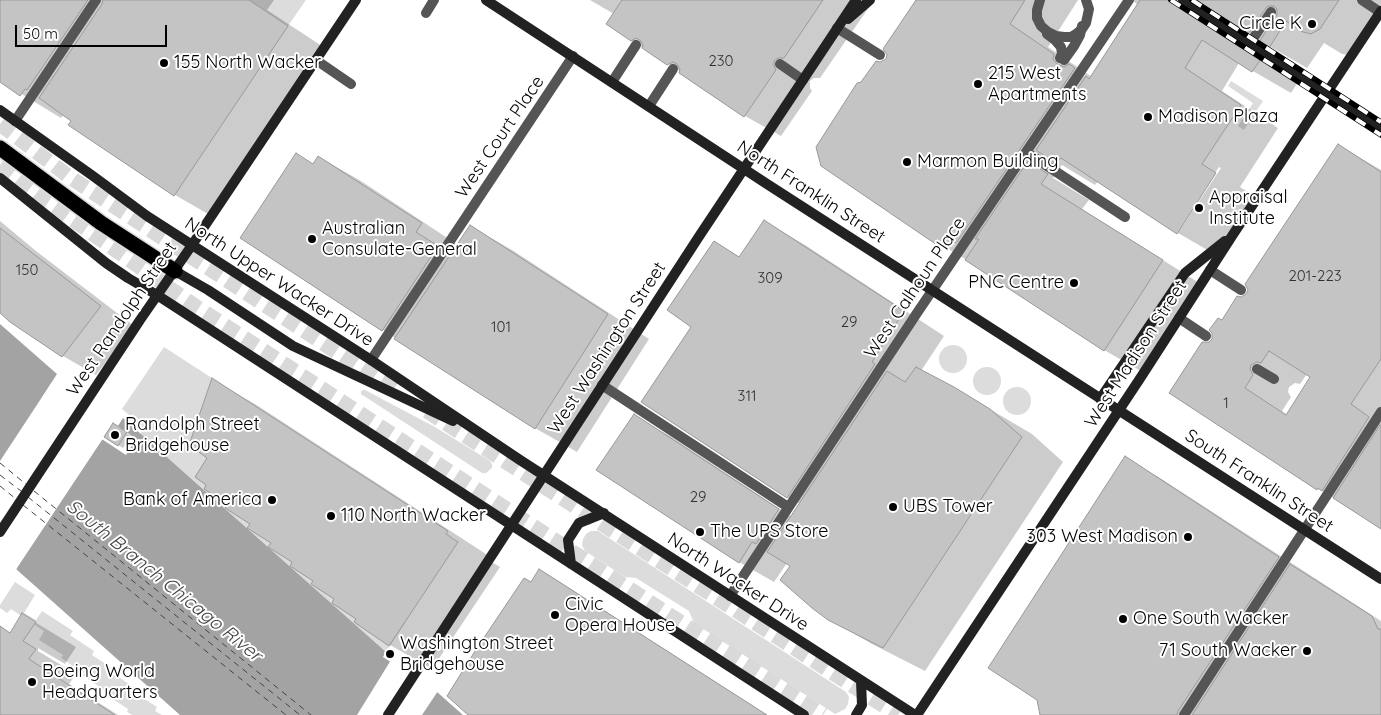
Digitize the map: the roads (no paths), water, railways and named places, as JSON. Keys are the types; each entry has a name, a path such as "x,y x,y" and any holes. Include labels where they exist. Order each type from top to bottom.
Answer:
{"highway":[{"path":"0,148 101,222 175,271"}],"main road":[{"name":"West Randolph Street","path":"0,532 356,0"},
{"name":"North Franklin Street","path":"486,0 1119,411"},
{"name":"West Washington Street","path":"388,715 744,168 856,0"},
{"path":"837,28 870,0"},
{"path":"1183,0 1381,129"},
{"name":"West Madison Street","path":"916,715 1119,411 1381,11"},
{"name":"North Upper Wacker Drive","path":"0,110 14,122 147,216 371,360 544,475"},
{"path":"0,178 106,263 128,278 804,715"},
{"path":"1100,399 1185,273 1232,236"},
{"path":"175,271 208,290 293,346 483,436"},
{"name":"South Franklin Street","path":"1119,411 1381,580"},
{"name":"North Wacker Drive","path":"544,475 916,715"},
{"path":"571,564 568,540 579,523 604,513"},
{"path":"856,715 862,705 861,681"}],"lane":[{"path":"14,122 96,0"},
{"path":"426,13 434,0"},
{"path":"1039,0 1037,18 1041,26 1056,36 1064,37 1076,34 1086,23 1088,9 1086,0"},
{"path":"1039,0 1035,9 1035,18 1043,31 1061,47 1062,59 1080,35 1090,0"},
{"name":"West Calhoun Place","path":"730,596 932,291 1129,0"},
{"path":"1362,0 1381,11"},
{"path":"1250,43 1271,12"},
{"path":"837,28 880,55"},
{"path":"612,82 636,44"},
{"name":"West Court Place","path":"371,360 573,56"},
{"path":"316,60 351,84"},
{"path":"780,64 803,80"},
{"path":"649,106 673,69"},
{"path":"1026,152 1126,216"},
{"path":"1210,270 1241,290"},
{"path":"1179,318 1206,336"},
{"path":"1257,369 1274,380"},
{"path":"602,385 788,507"},
{"path":"1184,715 1381,412"}],"water":[{"name":"South Branch Chicago River","path":"0,324 57,374 41,399 126,455 136,439 118,426 123,418 386,652 383,657 437,692 463,715 180,715 17,568 0,556"}],"tunnel":[{"path":"0,124 68,176 399,393"},
{"path":"0,165 46,201 195,306 823,715"},
{"path":"427,411 898,715"}],"railway":[{"path":"1171,0 1381,135"},
{"path":"1192,0 1381,122"}],"place":[{"name":"Circle K","path":"1312,24"},
{"name":"155 North Wacker","path":"164,63"},
{"name":"215 West Apartments","path":"978,84"},
{"name":"Madison Plaza","path":"1148,117"},
{"name":"Marmon Building","path":"907,162"},
{"name":"Appraisal Institute","path":"1199,208"},
{"name":"Australian Consulate-General","path":"312,239"},
{"name":"PNC Centre","path":"1074,283"},
{"name":"Randolph Street Bridgehouse","path":"115,435"},
{"name":"Bank of America","path":"272,500"},
{"name":"UBS Tower","path":"893,507"},
{"name":"110 North Wacker","path":"331,516"},
{"name":"The UPS Store","path":"700,532"},
{"name":"303 West Madison","path":"1188,537"},
{"name":"Civic Opera House","path":"555,615"},
{"name":"One South Wacker","path":"1123,619"},
{"name":"71 South Wacker","path":"1307,651"},
{"name":"Washington Street Bridgehouse","path":"390,654"},
{"name":"Boeing World Headquarters","path":"32,682"}]}
